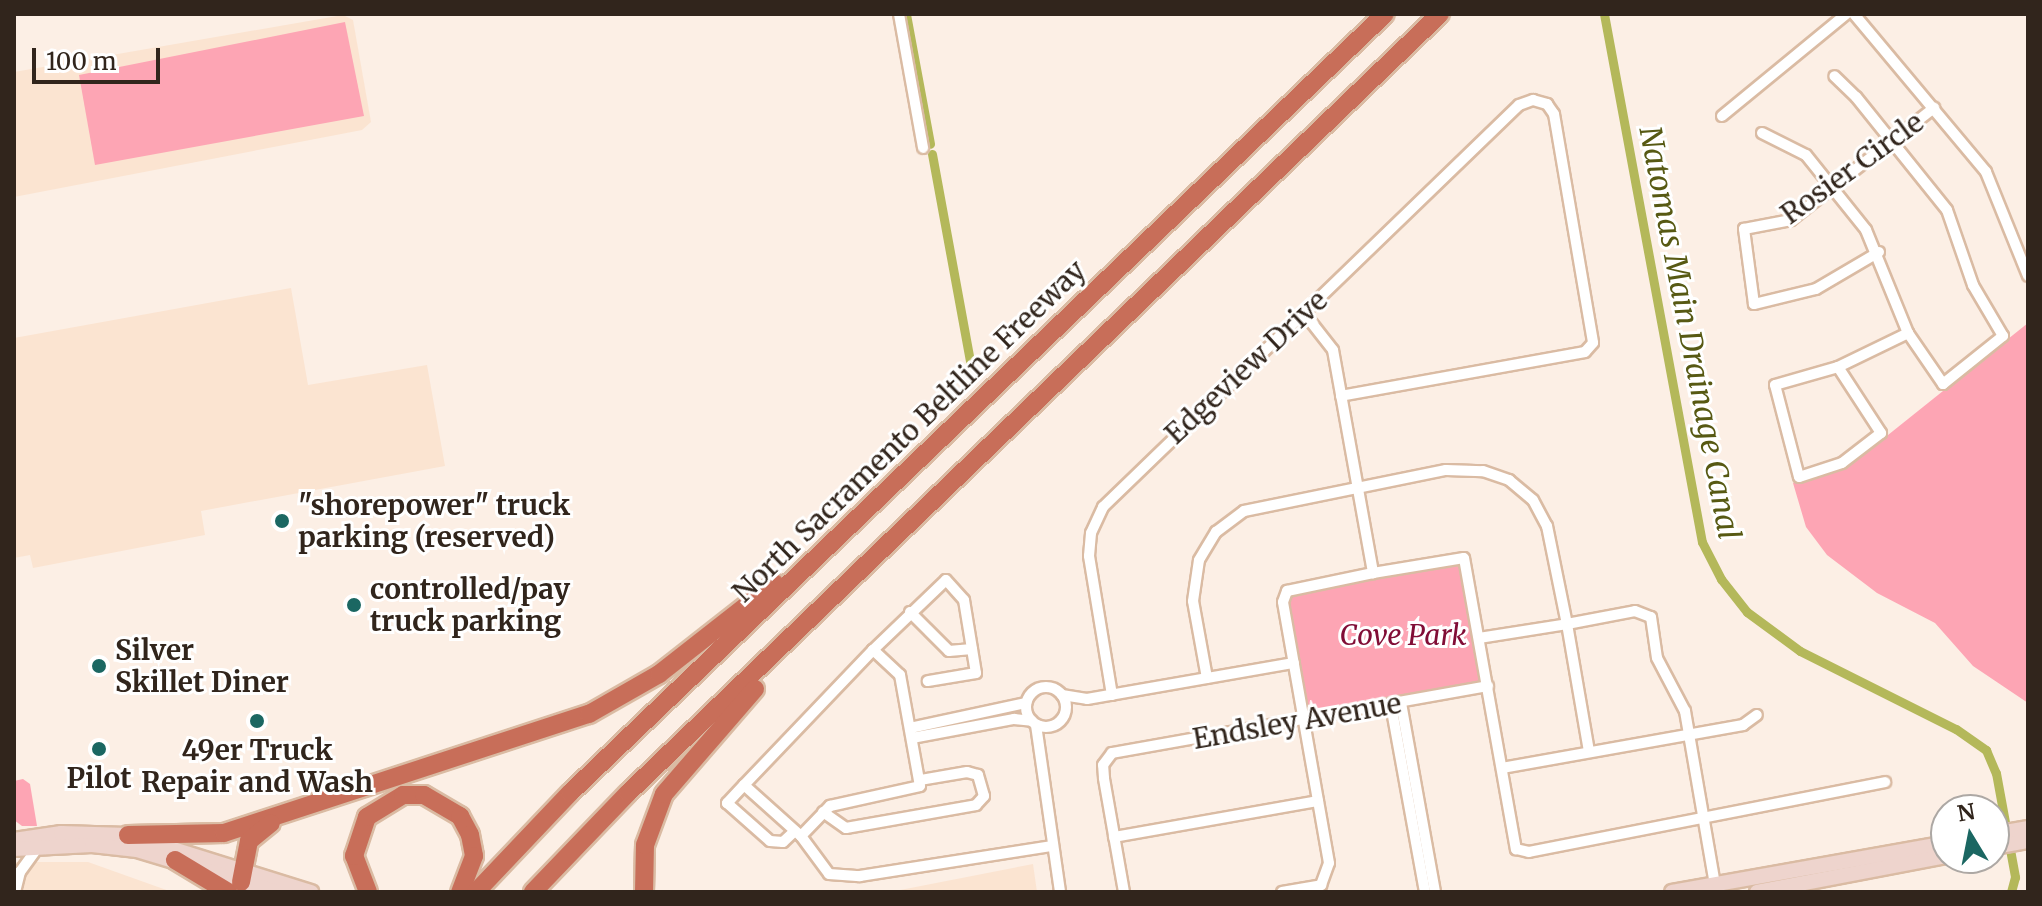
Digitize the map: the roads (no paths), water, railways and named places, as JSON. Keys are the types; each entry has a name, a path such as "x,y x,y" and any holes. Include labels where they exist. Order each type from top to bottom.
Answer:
{"highway":[{"name":"North Sacramento Beltline Freeway","path":"476,892 570,793 1385,14"},
{"path":"533,892 619,801 866,568 1440,14"},
{"path":"128,835 224,833 611,704 659,674 862,514"},
{"path":"644,892 648,831 674,779 866,568"},
{"path":"368,892 354,856 357,835 367,817 403,795 444,803 460,816 474,856 460,892"},
{"path":"175,860 237,881 249,841 263,828 325,801"}],"main road":[{"path":"14,840 61,833 128,835 237,881 277,892"},
{"path":"14,849 92,845 175,860"},
{"path":"1672,892 1930,846"},
{"path":"1757,892 1930,859"},
{"path":"237,881 311,892"}],"street":[{"path":"899,14 923,148"},
{"path":"1722,116 1846,14"},
{"path":"1854,14 1934,108 1994,186 2028,276"},
{"path":"1762,133 1796,146 1833,189 1879,252 1908,333 1943,384 2003,336 1973,285 1947,210 1892,141 1834,76"},
{"name":"Edgeview Drive","path":"1112,695 1089,556 1096,520 1127,480 1519,105 1533,100 1547,104 1554,114 1593,343 1585,352 1341,396"},
{"name":"Rosier Circle","path":"1879,252 1816,289 1754,304 1744,229 1791,220 1934,108"},
{"path":"1304,313 1333,350 1373,573"},
{"path":"1838,367 1881,433 1842,463 1799,477 1775,385 1838,367 1908,333"},
{"path":"1207,678 1193,601 1199,560 1216,532 1244,511 1357,485 1446,470 1483,471 1509,480 1533,500 1547,526 1589,752"},
{"path":"1282,892 1325,881 1329,863 1283,602 1287,591 1373,573 1464,558 1516,849 1529,852 1885,782"},
{"path":"873,650 900,675 920,780 917,790 830,806 798,834 783,842 770,841 727,803 873,650 910,612 946,580 964,600 976,673 928,681"},
{"path":"910,612 949,651 972,649"},
{"path":"1479,638 1645,613 1651,617 1657,658 1685,711 1715,884"},
{"path":"911,733 1026,703 1032,692 1044,687 1062,695 1087,699 1294,663"},
{"name":"Endsley Avenue","path":"1114,837 1104,778 1107,757 1488,686"},
{"path":"1062,695 1064,714"},
{"path":"1041,760 1052,726 1087,699"},
{"path":"1026,703 1034,723 1041,760 1060,892"},
{"path":"1396,704 1425,892"},
{"path":"1396,704 1435,892"},
{"path":"1502,768 1743,725 1757,715"},
{"path":"911,733 1014,719 1052,726"},
{"path":"823,812 846,828 976,805 984,796 978,775 967,772 920,780"},
{"path":"744,785 798,834 829,874 845,875 1051,846"},
{"path":"1124,892 1114,837 1318,801"},
{"path":"15,892 20,872 37,849"}],"waterway":[{"path":"906,14 930,144"},
{"name":"Natomas Main Drainage Canal","path":"1604,14 1702,542 1721,579 1747,612 1800,651 1956,729 1986,750 1996,773 2015,877 2011,892"},
{"path":"932,154 971,366"}],"place":[{"name":"\"shorepower\" truck parking (reserved)","path":"282,521"},
{"name":"controlled/pay truck parking","path":"354,605"},
{"name":"Silver Skillet Diner","path":"99,666"},
{"name":"49er Truck Repair and Wash","path":"257,721"},
{"name":"Pilot","path":"99,749"}],"park label":[{"name":"Cove Park","path":"1403,635"}]}
